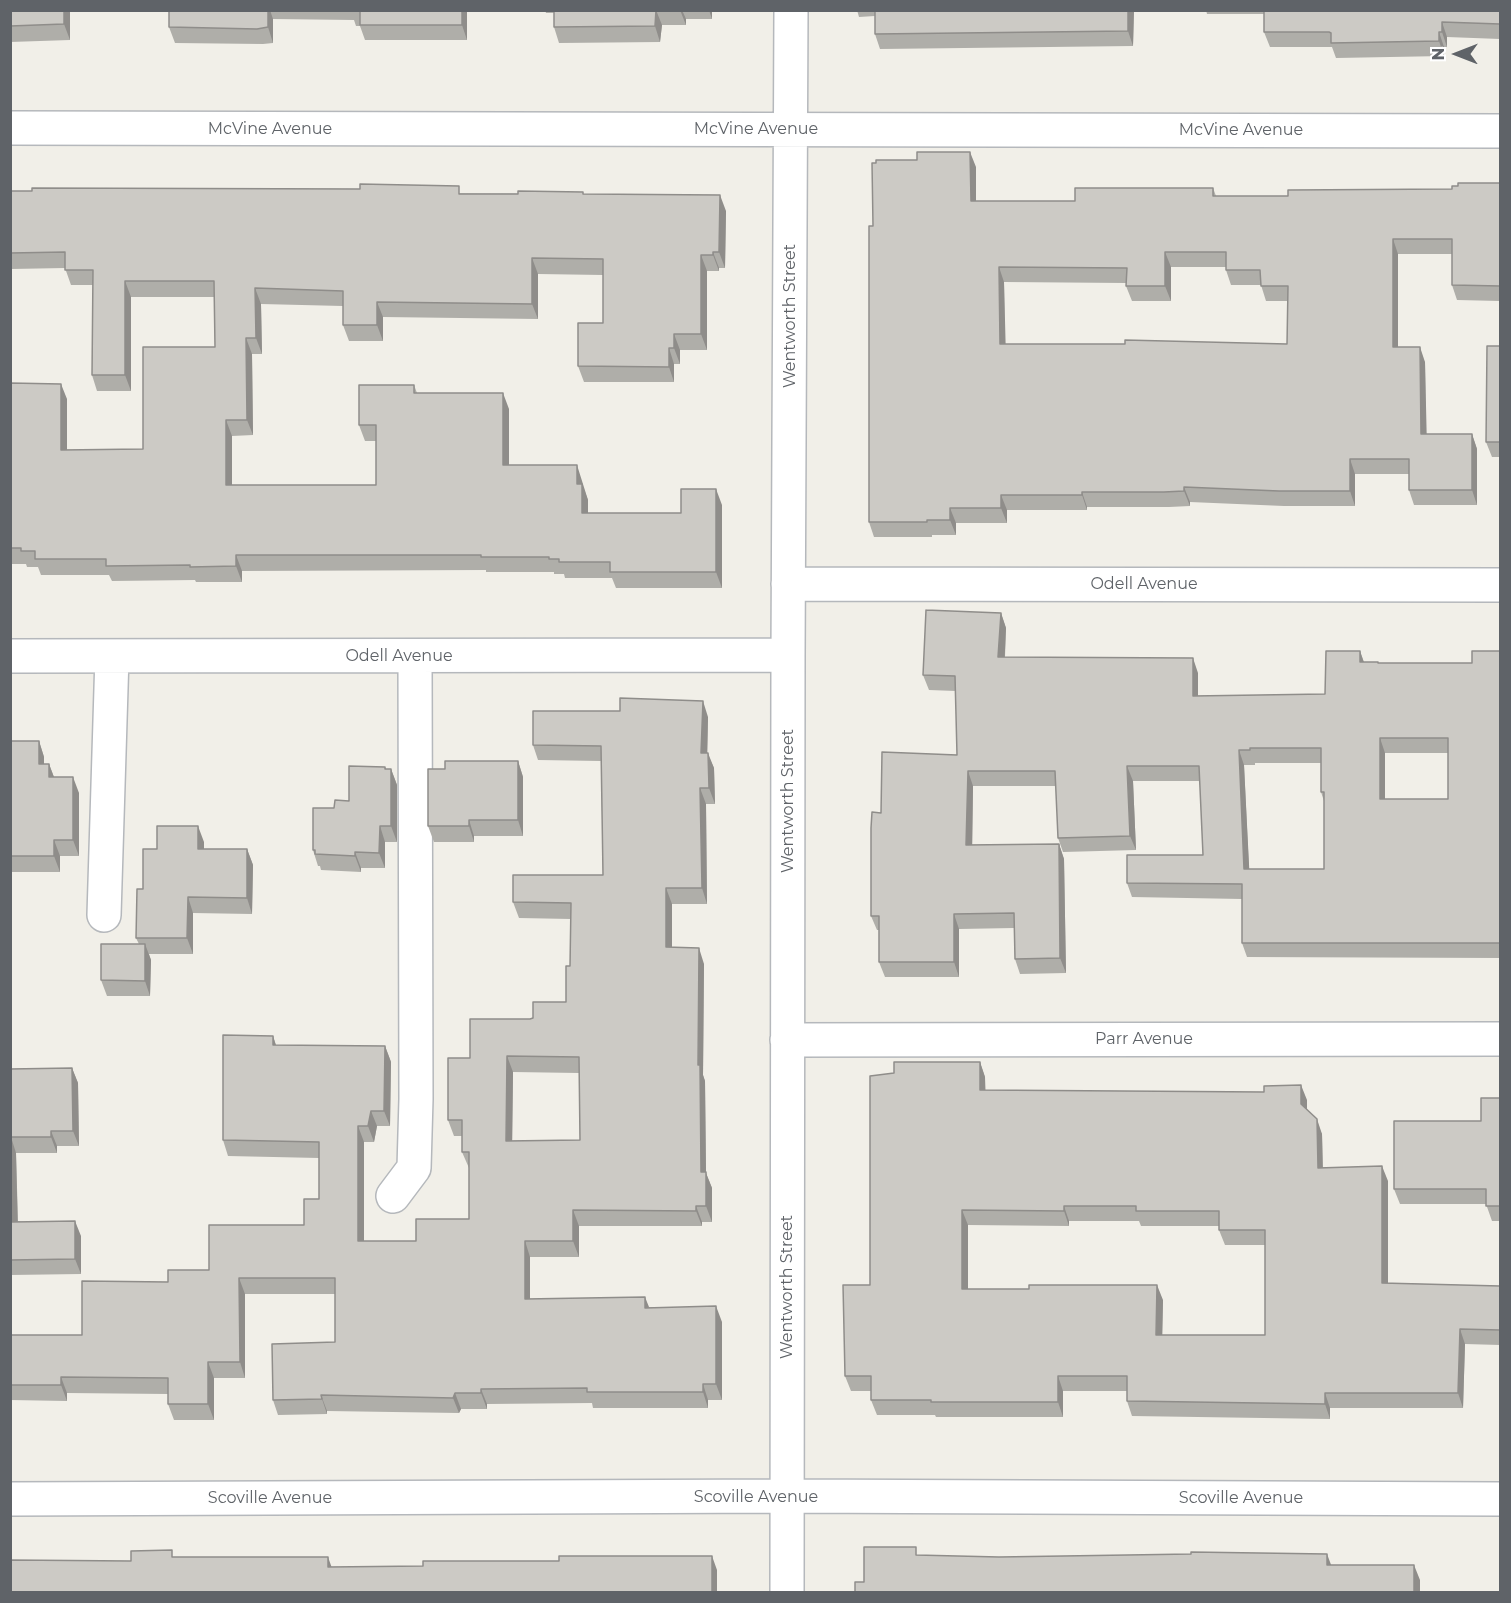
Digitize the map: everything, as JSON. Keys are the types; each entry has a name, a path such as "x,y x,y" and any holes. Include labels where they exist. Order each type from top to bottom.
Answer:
{"street":[{"name":"Wentworth Street","path":"787,1593 791,10"},
{"name":"McVine Avenue","path":"10,128 1500,131"},
{"name":"Odell Avenue","path":"788,584 1500,585"},
{"name":"Odell Avenue","path":"10,657 788,655"},
{"path":"104,915 112,656"},
{"path":"393,1196 414,1168 416,1099 415,656"},
{"name":"Parr Avenue","path":"787,1041 1500,1039"},
{"name":"Scoville Avenue","path":"10,1499 788,1496 1500,1499"}],"building":[{"path":"10,10 64,10 64,24 10,26"},
{"path":"169,10 268,10 268,27 257,29 169,27"},
{"path":"360,10 462,10 462,25 360,25"},
{"path":"554,10 656,10 655,26 554,27"},
{"path":"875,10 1128,10 1128,31 875,34"},
{"path":"1264,10 1500,10 1500,24 1442,22 1439,41 1331,43 1329,32 1264,32"},
{"path":"917,152 970,152 971,201 1075,201 1075,188 1213,188 1213,196 1288,196 1288,190 1452,189 1452,186 1458,186 1458,183 1500,183 1500,286 1452,285 1452,239 1393,239 1393,347 1420,347 1421,434 1472,434 1472,490 1409,490 1409,459 1350,459 1350,491 1184,487 1184,491 1164,492 1001,495 1001,508 950,508 950,520 869,522 869,226 873,226 872,163 876,163 876,160 917,160","holes":["1165,252 1226,252 1226,270 1260,270 1261,286 1288,286 1287,344 1125,340 1125,344 1000,344 999,267 1127,268 1126,286 1165,286"]},
{"path":"360,184 459,186 459,194 518,194 518,191 720,195 719,252 713,252 713,255 701,255 701,334 674,334 674,348 669,348 669,367 578,366 578,323 603,323 603,259 532,258 532,304 377,302 377,325 343,325 343,291 255,288 256,338 246,338 247,420 226,420 226,485 376,485 376,425 359,425 359,385 414,385 414,393 503,393 503,465 577,465 577,484 582,484 582,513 681,513 681,489 716,489 716,572 610,572 610,562 559,562 559,559 549,559 549,557 481,557 481,555 236,555 236,566 106,566 106,559 35,559 35,551 10,548 10,383 61,384 61,450 143,449 143,347 215,347 214,281 125,281 125,375 92,375 93,270 65,270 65,252 10,253 10,191 32,191 32,188 360,189"},
{"path":"1487,346 1500,346 1500,442 1486,442"},
{"path":"926,610 1001,613 998,657 1193,658 1193,696 1325,694 1326,651 1360,651 1360,662 1472,663 1472,651 1500,651 1500,943 1242,943 1242,884 1127,883 1127,855 1203,855 1199,766 1127,766 1130,836 1058,838 1055,771 968,771 966,845 1059,844 1060,958 1015,959 1014,913 954,914 954,962 879,962 879,916 871,916 871,828 872,812 881,813 882,752 957,755 955,676 923,675","holes":["1380,738 1448,738 1448,799 1380,799","1250,748 1321,748 1321,792 1324,792 1324,869 1244,869 1239,750 1250,750"]},
{"path":"620,698 703,701 701,753 708,753 709,788 700,788 702,888 666,888 666,947 699,948 698,1065 700,1065 701,1172 706,1172 706,1206 696,1206 696,1211 573,1210 573,1241 525,1241 525,1299 645,1297 645,1308 716,1306 716,1384 703,1384 703,1392 587,1392 587,1388 481,1389 481,1393 455,1393 453,1398 321,1395 322,1399 273,1400 272,1344 335,1342 335,1278 239,1278 240,1362 208,1362 208,1404 168,1404 168,1378 61,1377 61,1385 10,1385 10,1335 82,1335 82,1281 168,1282 168,1270 209,1270 209,1225 304,1225 304,1199 319,1199 319,1142 223,1140 223,1035 273,1036 273,1045 385,1046 384,1111 371,1111 368,1126 358,1126 358,1241 416,1241 416,1219 469,1219 469,1152 462,1152 462,1120 448,1120 448,1058 470,1058 470,1019 530,1019 533,1018 533,1002 566,1002 566,966 570,966 571,903 513,902 513,875 603,875 601,746 533,745 533,711 620,711","holes":["507,1056 579,1057 580,1140 506,1141"]},
{"path":"10,741 39,741 39,764 49,764 49,777 73,777 73,840 54,840 54,856 10,856"},
{"path":"445,761 518,761 518,820 469,820 469,826 428,826 428,769 445,769"},
{"path":"349,766 391,769 391,826 380,826 379,853 355,852 355,856 315,854 313,850 313,808 334,808 335,800 349,801"},
{"path":"157,826 198,826 198,849 247,849 247,898 188,897 187,938 136,938 137,889 143,889 143,849 157,849"},
{"path":"101,944 145,944 145,981 101,980"},
{"path":"894,1062 980,1062 980,1090 1264,1092 1264,1086 1301,1085 1301,1104 1317,1119 1318,1168 1382,1166 1382,1283 1500,1286 1500,1330 1460,1329 1458,1393 1325,1393 1325,1404 1127,1401 1127,1376 1058,1376 1058,1402 871,1400 871,1376 845,1376 843,1285 870,1285 870,1076 894,1073","holes":["1064,1206 1136,1206 1136,1211 1219,1211 1219,1230 1265,1230 1265,1335 1156,1335 1157,1285 1029,1285 1029,1289 962,1289 962,1210 1064,1211"]},
{"path":"72,1068 73,1131 51,1131 51,1137 11,1137 12,1222 75,1221 75,1259 10,1260 10,1069"},
{"path":"1481,1098 1500,1098 1500,1206 1486,1206 1486,1189 1394,1189 1394,1121 1481,1121"},
{"path":"864,1547 916,1547 916,1555 999,1557 1191,1554 1191,1552 1327,1554 1327,1565 1414,1565 1414,1593 855,1593 855,1582 864,1582"},
{"path":"172,1550 172,1557 328,1557 328,1567 423,1566 423,1561 559,1561 559,1556 712,1556 712,1593 10,1593 10,1560 131,1561 131,1551"}]}
